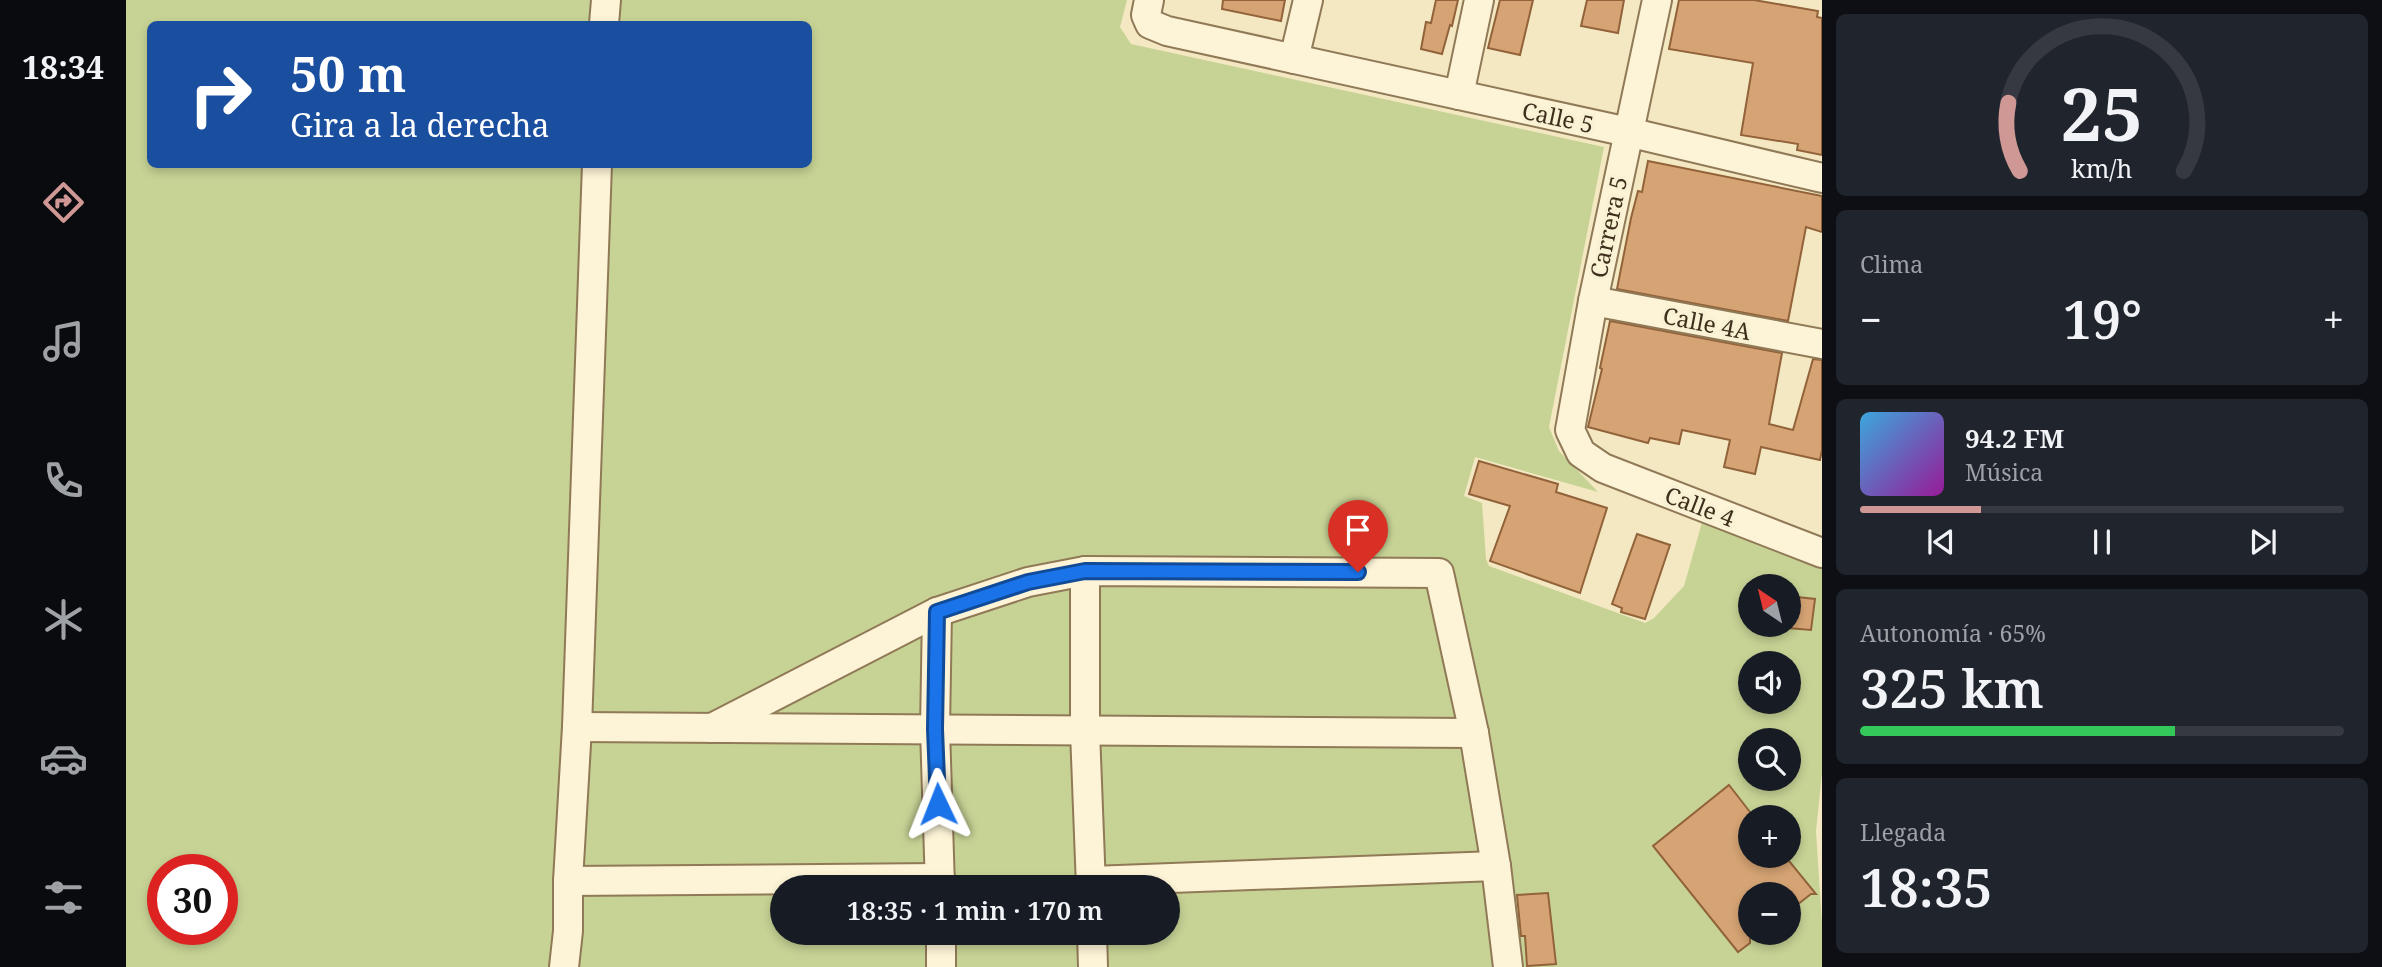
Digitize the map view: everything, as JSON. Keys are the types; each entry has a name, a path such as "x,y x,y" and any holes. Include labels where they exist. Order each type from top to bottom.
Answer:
{"street":[{"path":"604,21 606,0"},
{"name":"Calle 5","path":"1149,0 1146,15 1150,24 1167,31 1628,132 1822,178"},
{"path":"1294,59 1308,0"},
{"path":"1459,95 1479,0"},
{"name":"Carrera 5","path":"1581,453 1570,430 1593,301 1657,0"},
{"path":"564,967 577,727 597,168"},
{"name":"Calle 4A","path":"1593,301 1822,344"},
{"name":"Calle 4","path":"1581,453 1603,468 1822,552"},
{"path":"712,728 937,612 1028,582 1085,571 1440,573 1474,733 1496,866 1508,967"},
{"path":"1085,571 1085,731 1091,875"},
{"path":"937,612 935,729 940,875"},
{"path":"577,727 1474,733"},
{"path":"1180,880 1496,866"},
{"path":"568,881 770,882"},
{"path":"941,945 941,967"},
{"path":"1092,945 1093,967"}],"green space":[{"path":"126,0 1127,0 1120,27 1131,44 1604,147 1549,427 1559,451 1598,492 1475,457 1464,496 1482,503 1486,559 1489,566 1645,623 1654,618 1684,586 1705,512 1822,558 1822,773 1816,831 1822,967 126,967"}],"building":[{"path":"1223,0 1285,0 1281,21 1222,9"},
{"path":"1436,0 1458,0 1442,54 1421,49 1426,22 1431,23"},
{"path":"1500,0 1533,0 1520,55 1488,48"},
{"path":"1587,0 1624,0 1618,33 1581,26"},
{"path":"1679,0 1754,0 1818,11 1817,17 1822,18 1822,155 1797,150 1798,144 1741,135 1753,63 1669,49"},
{"path":"1648,161 1822,196 1822,232 1806,227 1788,321 1617,289 1631,218 1638,191 1642,192"},
{"path":"1610,321 1782,353 1769,424 1793,430 1813,359 1822,360 1820,460 1761,447 1755,474 1724,467 1730,440 1682,430 1679,444 1650,438 1648,443 1588,427"},
{"path":"1479,461 1558,484 1556,492 1607,508 1580,593 1490,561 1510,506 1469,494"},
{"path":"1637,534 1670,545 1645,619 1621,612 1622,608 1612,604"},
{"path":"1801,597 1815,599 1811,630 1801,629"},
{"path":"1729,785 1745,805 1738,805 1738,868 1795,868 1816,894 1811,894 1801,902 1801,882 1738,882 1738,945 1747,945 1738,952 1653,846"},
{"path":"1548,893 1556,964 1527,966 1525,936 1521,936 1517,895"}],"route":[{"path":"938,804 935,729 937,612 1028,582 1085,571 1358,572"}]}
